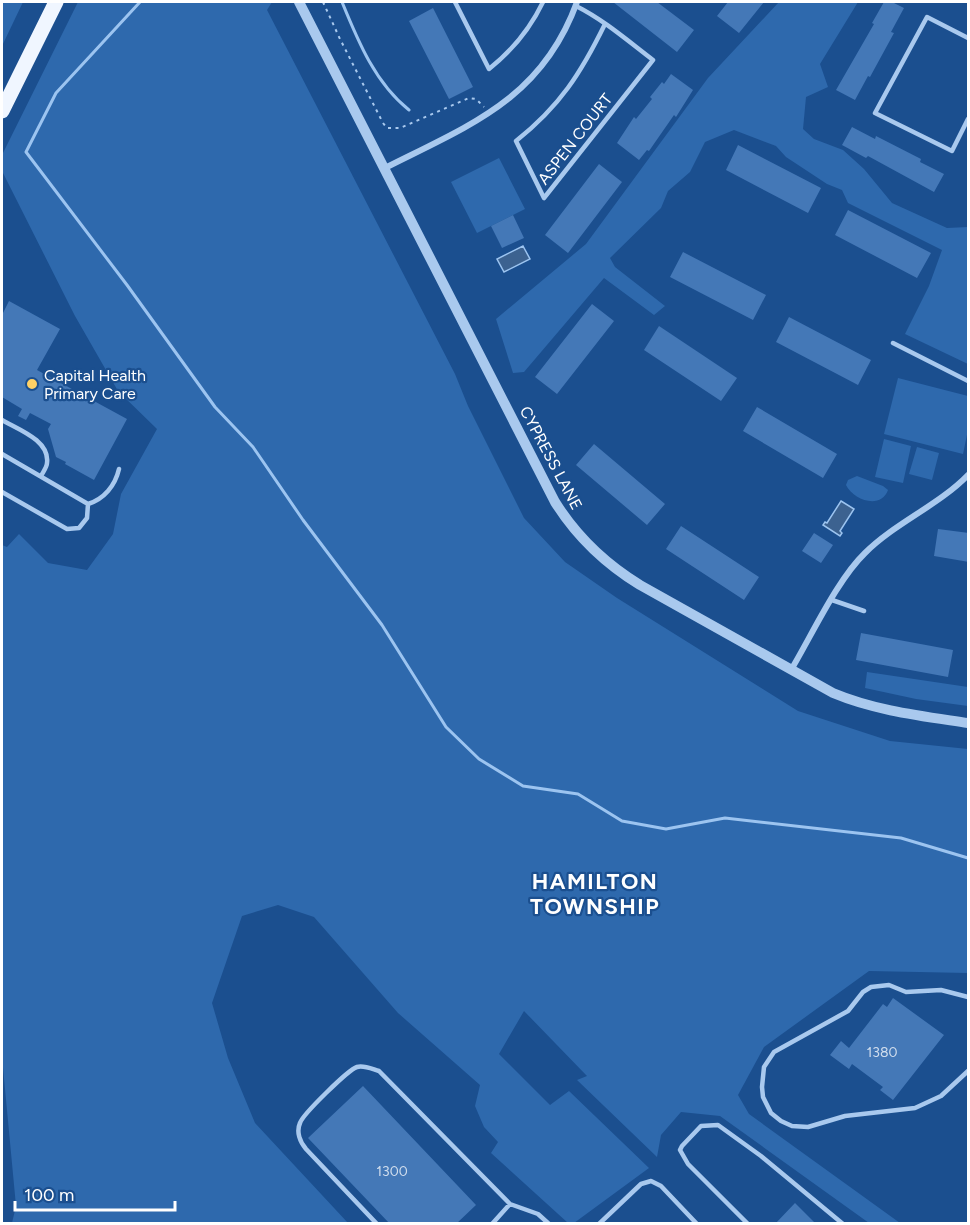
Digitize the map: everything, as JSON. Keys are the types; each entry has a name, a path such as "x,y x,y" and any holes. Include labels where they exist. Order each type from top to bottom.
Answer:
{"main road":[{"path":"2,111 56,2"}],"street":[{"name":"CYPRESS LANE","path":"299,2 555,502 567,521 599,556 620,573 832,693 882,710 969,723"},
{"path":"385,168 490,114 510,99 544,64 556,46 577,4"},
{"path":"791,670 849,570 880,539 969,475"}],"lane":[{"path":"455,2 489,69 518,43 543,2"},
{"name":"ASPEN COURT","path":"577,4 605,24 653,60 544,198 516,141 555,107 592,51 605,24"},
{"path":"969,38 927,17 875,113 952,151 969,119"},
{"path":"893,344 969,381"},
{"path":"2,420 37,440 46,453 47,464 41,476"},
{"path":"2,454 88,504"},
{"path":"88,504 99,500 117,477 119,470"},
{"path":"2,492 67,529 79,528 87,518 88,504"},
{"path":"832,600 864,610"},
{"path":"969,997 941,990 906,992 889,986 871,987 863,992 848,1011 774,1052 764,1067 763,1097 771,1113 781,1121 792,1126 808,1127 845,1116 915,1108 941,1096 969,1071"},
{"path":"377,1224 306,1149 300,1142 298,1132 300,1123 306,1114 348,1072 357,1067 368,1067 379,1071 510,1204 538,1214 549,1224"},
{"path":"748,1224 688,1164 680,1150 701,1126 718,1125 761,1156 843,1224"},
{"path":"599,1224 641,1184 651,1181 661,1186 697,1224"},
{"path":"492,1224 510,1204"}],"path":[{"path":"323,2 339,39 387,128 400,128 469,98 476,99 490,114"}],"shaded area":[{"path":"2,2 23,2 2,46"},
{"path":"78,2 272,2 267,10 455,374 468,406 524,518 565,562 617,598 798,711 890,741 968,749 968,973 869,971 764,1047 738,1095 749,1114 900,1223 869,1223 720,1116 681,1112 661,1135 657,1157 577,1080 587,1076 524,1011 499,1054 550,1105 569,1091 649,1168 574,1223 568,1223 491,1153 498,1142 484,1127 475,1106 480,1085 398,1013 314,917 278,905 242,916 212,1003 228,1058 255,1123 348,1223 12,1223 16,1206 2,1057 2,545 7,547 19,534 48,563 87,570 113,534 121,494 157,429 118,391 75,316 2,171 2,155"},
{"path":"779,2 858,2 820,64 828,87 806,97 803,129 814,139 843,150 864,169 892,203 947,228 968,227 968,364 905,334 929,286 942,250 848,203 842,190 827,184 786,157 776,146 734,130 705,142 690,172 668,191 661,208 610,258 615,267 665,306 654,315 604,278 524,372 513,373 496,319 586,244 708,78"},
{"path":"499,158 525,209 477,233 451,182"},
{"path":"523,246 530,259 504,272 497,259"},
{"path":"898,378 968,396 968,430 963,454 884,434"},
{"path":"884,439 911,446 903,483 875,477"},
{"path":"917,447 939,453 932,480 909,474"},
{"path":"857,476 888,490 879,500 867,501 855,495 846,485 848,480"},
{"path":"841,501 854,509 840,531 842,533 840,536 823,525 827,523"},
{"path":"867,672 968,687 968,706 916,699 865,688"}],"building":[{"path":"613,2 657,2 694,30 677,52"},
{"path":"728,2 764,2 739,33 717,16"},
{"path":"884,2 892,2 904,8 891,32 894,33 855,100 836,90"},
{"path":"433,8 473,87 449,99 409,21"},
{"path":"671,74 693,90 676,117 674,115 649,151 647,150 639,160 617,143 634,117 636,119 652,99 650,97"},
{"path":"852,127 875,139 876,136 921,159 920,162 944,174 934,192 868,156 866,158 842,145"},
{"path":"738,145 821,188 808,213 726,170"},
{"path":"599,164 622,182 568,253 545,235"},
{"path":"848,210 931,253 917,278 835,235"},
{"path":"513,215 524,238 502,248 491,226"},
{"path":"683,252 766,295 753,320 670,277"},
{"name":"Capital Health Primary Care","path":"9,301 60,329 37,370 127,419 94,480 56,457 48,429 51,424 30,413 26,420 18,416 22,409 2,397 2,315"},
{"path":"592,304 614,321 557,394 535,377"},
{"path":"789,317 871,360 858,385 776,342"},
{"path":"659,326 737,378 721,401 644,350"},
{"path":"757,407 837,454 823,478 743,431"},
{"path":"594,444 665,504 647,525 576,465"},
{"path":"681,526 759,577 744,600 666,549"},
{"path":"938,529 969,533 969,562 934,556"},
{"path":"814,533 833,545 821,563 802,551"},
{"path":"861,633 953,650 948,677 856,660"},
{"path":"893,998 944,1035 893,1100 880,1090 883,1087 852,1064 849,1069 830,1055 841,1041 849,1048 883,1004 887,1007"},
{"path":"363,1086 476,1205 456,1224 390,1224 308,1138"},
{"path":"795,1203 816,1224 775,1224"}],"waterway":[{"path":"140,2 56,93 26,152 127,285 215,407 253,447 303,520 382,625 446,727 479,759 523,786 578,794 622,821 666,829 725,818 901,838 968,858"},
{"path":"342,2 361,46 377,74 386,87 409,110"}],"place":[{"name":"Capital Health Primary Care","path":"32,384"}],"district":[{"name":"HAMILTON TOWNSHIP","path":"595,894"}]}
